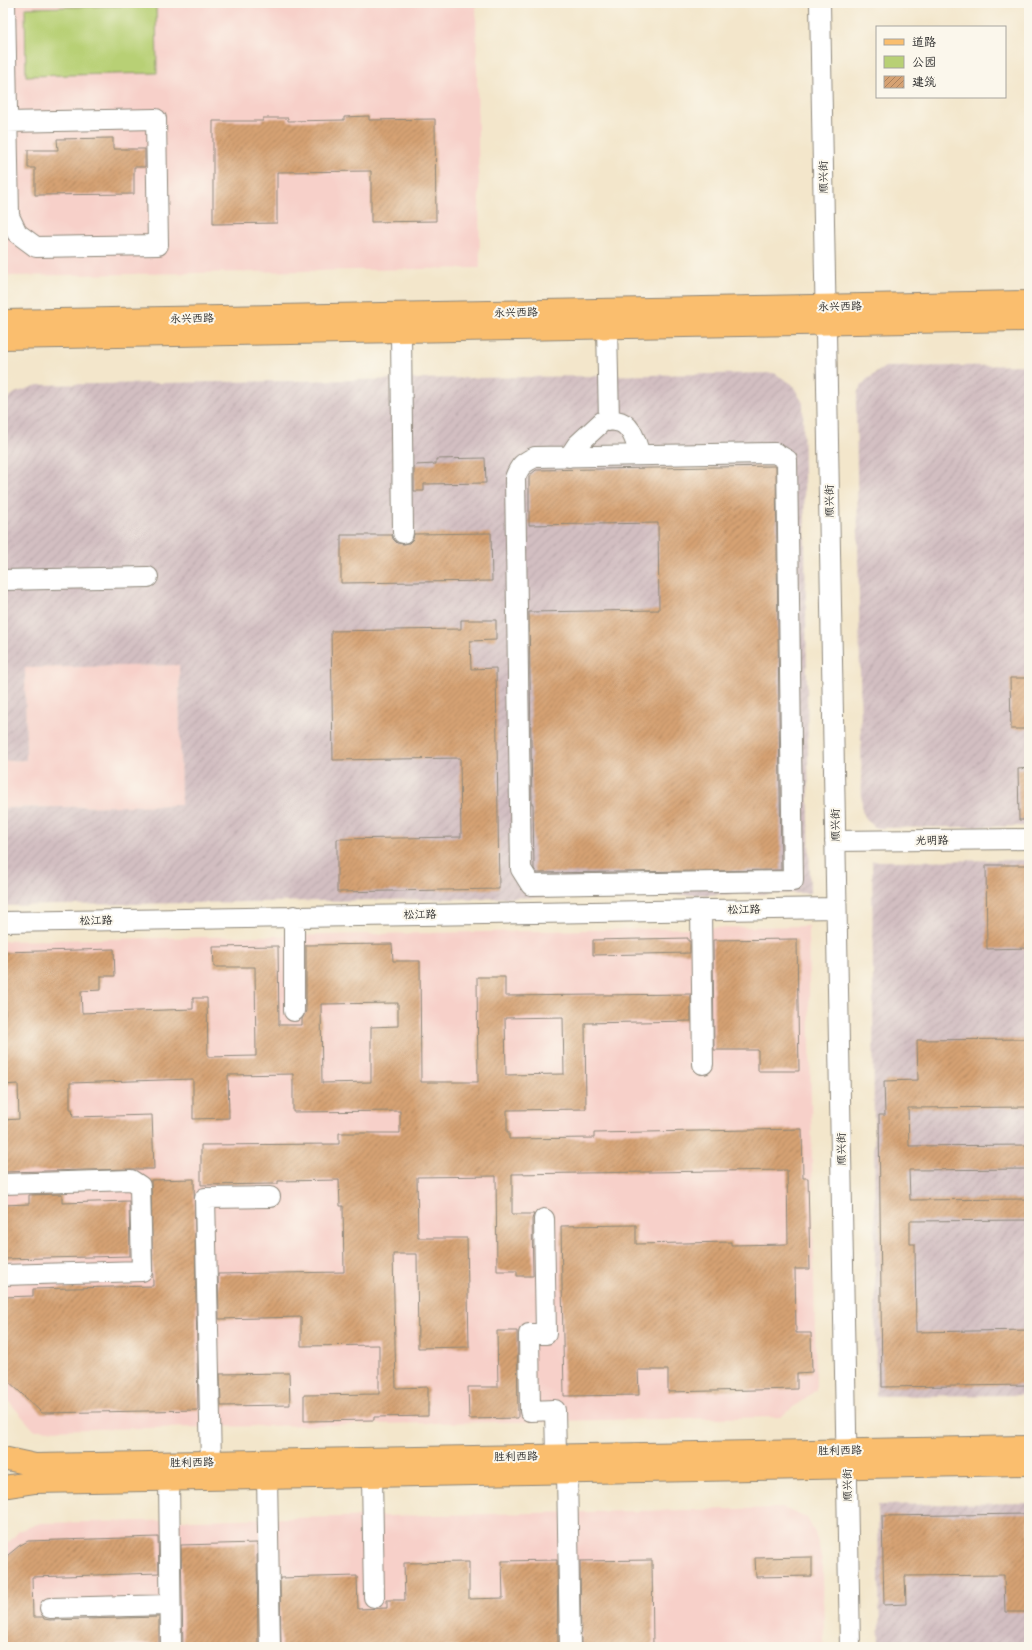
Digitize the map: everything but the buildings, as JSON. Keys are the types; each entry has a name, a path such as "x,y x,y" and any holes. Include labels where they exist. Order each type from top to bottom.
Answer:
{"main road":[{"name":"永兴西路","path":"3,338 607,328 1029,302"},
{"name":"永兴西路","path":"3,321 826,315 1029,320"},
{"name":"胜利西路","path":"847,1459 1029,1447"},
{"name":"胜利西路","path":"3,1458 35,1465 211,1462 561,1464 847,1459 1029,1464"},
{"name":"胜利西路","path":"3,1487 35,1482 372,1476 561,1464"}],"street":[{"name":"顺兴街","path":"820,3 850,1647"},
{"path":"5,11 7,122 9,216 17,233 36,247 158,245 156,119 7,122"},
{"path":"607,328 609,421"},
{"path":"400,332 403,532"},
{"path":"569,456 589,433 603,421 616,420 627,426 633,436 640,455"},
{"path":"775,453 787,460 793,881 530,885 521,869 515,478 519,467 535,457 569,456 775,453"},
{"path":"3,580 148,577"},
{"name":"光明路","path":"835,841 1029,838"},
{"name":"松江路","path":"3,922 836,908"},
{"path":"701,910 703,1064"},
{"path":"294,916 294,1010"},
{"path":"3,1184 131,1180 140,1186 142,1271 3,1275"},
{"path":"211,1462 205,1198 270,1197"},
{"path":"544,1219 546,1334 529,1334 530,1411 555,1410 561,1464 570,1647"},
{"path":"372,1476 374,1598"},
{"path":"267,1477 270,1647"},
{"path":"169,1479 171,1647"},
{"path":"50,1608 170,1606"}],"shaded area":[{"path":"3,3 476,3 480,268 11,276 3,272"},
{"path":"1029,365 1029,826 876,828 867,820 862,811 856,404 858,391 866,380 885,367"},
{"path":"774,373 792,384 803,403 810,893 3,906 3,808 181,805 179,665 25,668 26,760 3,761 3,402 15,393 38,385"},
{"path":"179,665 181,805 3,808 3,761 26,760 25,668"},
{"path":"1029,860 1029,1395 876,1396 872,861"},
{"path":"808,926 816,1390 780,1417 34,1430 3,1395 3,941"},
{"path":"1029,1503 1029,1647 880,1647 878,1505"},
{"path":"783,1508 807,1518 815,1533 819,1546 823,1568 824,1647 3,1647 3,1549 19,1531 40,1523"}],"green space":[{"path":"156,5 157,73 26,76 25,8"}]}
